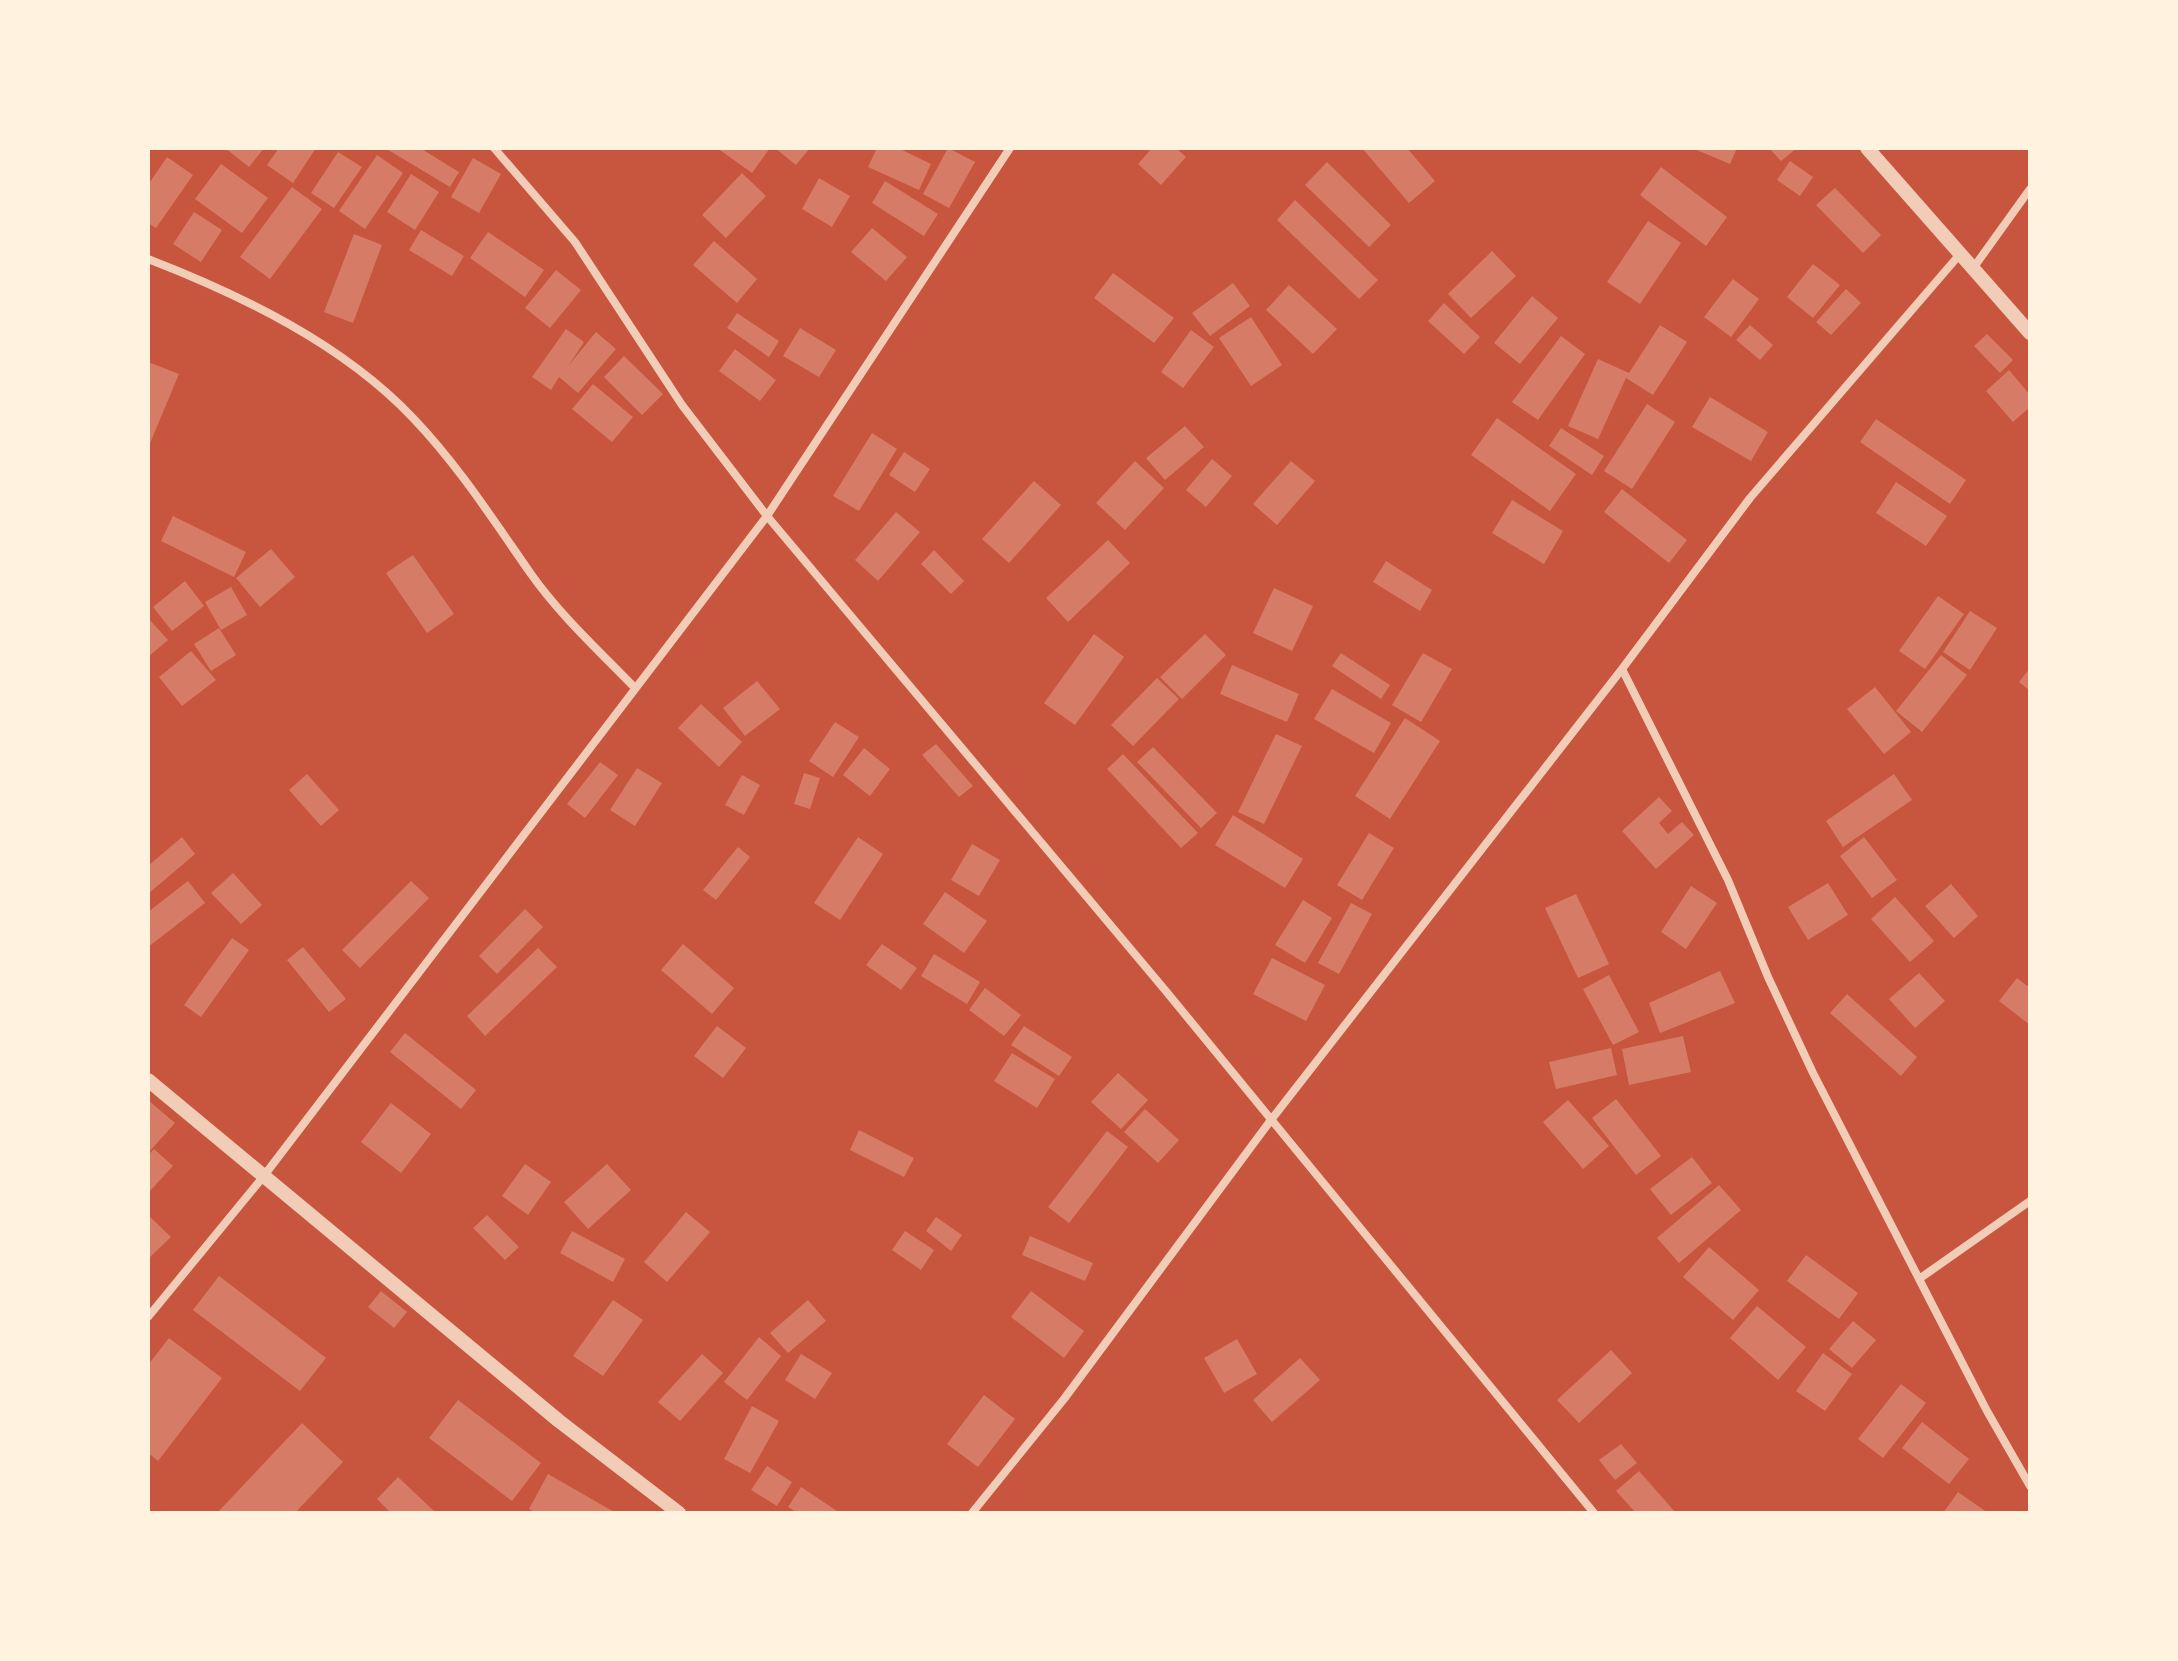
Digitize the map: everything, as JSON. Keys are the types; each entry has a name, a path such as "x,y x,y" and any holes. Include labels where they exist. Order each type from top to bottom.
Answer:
{"street":[{"path":"494,148 575,242 682,405 767,516 1594,1513"},
{"path":"148,1317 263,1177 767,516 1010,148"},
{"path":"1867,148 1962,252 2030,333"},
{"path":"1974,267 2030,189"},
{"path":"972,1513 1064,1399 1271,1120 1622,669 1750,498 1962,252"},
{"path":"148,259 250,302 312,339 413,418 461,477 533,576 634,687"},
{"path":"1622,669 1728,880 1768,977 1813,1073 2030,1486"},
{"path":"148,1080 559,1421 679,1513"},
{"path":"1919,1279 2030,1201"}],"building":[{"path":"225,148 264,148 249,167"},
{"path":"279,148 316,148 293,183 267,165"},
{"path":"385,148 420,148 459,172 450,187"},
{"path":"717,148 770,148 752,173"},
{"path":"775,148 810,148 796,165"},
{"path":"877,148 898,148 931,164 919,190 868,167"},
{"path":"948,148 975,162 949,208 923,194"},
{"path":"1152,148 1176,148 1186,157 1161,185 1138,164"},
{"path":"1362,148 1407,148 1435,181 1409,203"},
{"path":"1692,148 1737,148 1730,164"},
{"path":"1769,148 1797,148 1781,161"},
{"path":"338,152 362,167 334,208 311,193"},
{"path":"377,155 403,173 365,229 339,211"},
{"path":"167,157 193,175 156,228 148,223 148,185"},
{"path":"473,158 501,174 479,213 451,197"},
{"path":"1790,161 1813,177 1800,196 1777,180"},
{"path":"1327,162 1391,225 1369,247 1305,185"},
{"path":"221,164 268,198 242,233 195,199"},
{"path":"1661,167 1727,217 1706,246 1640,195"},
{"path":"742,173 766,196 726,238 702,215"},
{"path":"411,174 439,192 415,230 387,212"},
{"path":"819,178 850,196 832,227 802,209"},
{"path":"885,181 938,214 924,236 872,203"},
{"path":"292,187 322,209 270,279 240,257"},
{"path":"1835,188 1881,235 1863,253 1816,205"},
{"path":"1295,200 1378,280 1359,299 1277,220"},
{"path":"194,212 222,230 201,262 173,244"},
{"path":"1648,221 1681,243 1640,304 1607,282"},
{"path":"872,228 907,257 886,281 851,252"},
{"path":"421,230 464,256 452,276 409,250"},
{"path":"488,232 544,270 525,297 470,258"},
{"path":"354,234 382,245 353,323 324,312"},
{"path":"714,241 757,279 737,303 693,265"},
{"path":"1492,251 1516,276 1471,318 1448,294"},
{"path":"1813,264 1840,285 1813,318 1787,297"},
{"path":"556,270 581,290 550,328 525,308"},
{"path":"1113,273 1174,318 1154,343 1094,298"},
{"path":"1733,279 1759,299 1731,337 1704,317"},
{"path":"1233,283 1250,306 1210,336 1192,313"},
{"path":"1289,285 1337,329 1313,354 1266,310"},
{"path":"1846,289 1861,303 1831,335 1816,322"},
{"path":"1532,296 1558,318 1520,364 1494,343"},
{"path":"1444,303 1480,337 1464,354 1428,321"},
{"path":"737,313 779,341 769,357 727,328"},
{"path":"1251,317 1282,365 1251,386 1219,338"},
{"path":"1660,325 1687,342 1653,395 1626,378 1598,439 1568,426 1598,359 1629,373"},
{"path":"1750,325 1773,345 1760,360 1736,340"},
{"path":"800,328 836,350 819,377 783,356"},
{"path":"566,329 584,342 569,365 596,332 616,349 578,393 559,377 551,390 532,377"},
{"path":"1191,330 1214,347 1183,388 1161,372"},
{"path":"1987,334 2013,360 2000,373 1974,346"},
{"path":"1561,336 1585,354 1538,420 1512,402"},
{"path":"735,349 776,380 760,401 719,371"},
{"path":"624,356 663,394 642,415 604,377"},
{"path":"148,362 179,374 148,448"},
{"path":"2009,370 2030,395 2030,407 2013,422 1986,391"},
{"path":"593,384 633,417 612,442 572,409"},
{"path":"1710,397 1768,432 1751,461 1692,427"},
{"path":"1647,404 1675,422 1632,489 1604,471"},
{"path":"1497,418 1576,474 1550,511 1471,455"},
{"path":"1876,419 1966,480 1950,504 1860,442"},
{"path":"1185,426 1204,447 1165,480 1146,458"},
{"path":"1561,428 1604,456 1592,475 1549,446"},
{"path":"872,433 897,449 859,511 833,496"},
{"path":"904,452 930,469 915,492 889,475"},
{"path":"1212,459 1232,476 1206,507 1186,490"},
{"path":"1135,461 1164,488 1125,530 1096,503"},
{"path":"1291,461 1315,481 1277,525 1253,504"},
{"path":"1034,481 1061,505 1009,563 982,539"},
{"path":"1896,482 1947,516 1926,546 1876,513"},
{"path":"1622,489 1687,540 1669,563 1604,512"},
{"path":"1512,500 1563,531 1544,564 1492,533"},
{"path":"896,512 920,532 878,581 855,560"},
{"path":"173,516 246,552 234,577 161,541"},
{"path":"1108,540 1130,563 1068,622 1046,598"},
{"path":"271,549 295,577 260,607 236,578"},
{"path":"934,550 964,581 951,594 921,564"},
{"path":"413,555 454,614 427,633 386,573"},
{"path":"1386,561 1432,590 1420,611 1373,582"},
{"path":"185,581 204,606 172,631 153,607"},
{"path":"231,587 247,615 221,630 205,602"},
{"path":"1274,588 1313,606 1292,651 1253,633"},
{"path":"1938,596 1964,614 1925,669 1899,651"},
{"path":"1970,611 1997,628 1970,670 1943,652"},
{"path":"148,618 168,640 148,657"},
{"path":"219,628 236,655 211,671 194,644"},
{"path":"1094,634 1124,657 1075,725 1044,703"},
{"path":"1205,634 1226,655 1182,699 1160,677"},
{"path":"191,651 216,680 182,706 159,677"},
{"path":"1341,653 1390,685 1381,699 1332,666"},
{"path":"1423,653 1452,669 1421,722 1392,705"},
{"path":"1941,655 1967,675 1922,732 1896,711"},
{"path":"1232,665 1299,694 1287,722 1220,694"},
{"path":"2030,668 2030,691 2019,682"},
{"path":"1157,678 1179,699 1133,746 1111,725"},
{"path":"757,681 780,709 745,736 723,708"},
{"path":"1875,687 1911,732 1884,754 1847,709"},
{"path":"1332,689 1391,723 1374,753 1314,719"},
{"path":"701,704 742,742 719,767 678,728"},
{"path":"1405,718 1440,741 1390,819 1355,796"},
{"path":"835,722 859,737 833,777 809,761"},
{"path":"1276,734 1302,746 1264,824 1238,812"},
{"path":"936,744 973,786 959,797 922,755"},
{"path":"1153,747 1217,813 1201,828 1137,762"},
{"path":"864,748 890,769 870,796 843,775"},
{"path":"1123,754 1198,833 1181,848 1107,769"},
{"path":"600,762 618,775 585,818 567,804"},
{"path":"637,768 662,783 635,826 610,810"},
{"path":"804,773 820,778 810,809 794,804"},
{"path":"307,774 339,810 321,826 289,790"},
{"path":"1894,774 1912,800 1843,847 1826,821"},
{"path":"742,775 760,785 744,815 725,805"},
{"path":"1659,797 1672,811 1659,823 1668,834 1682,822 1694,835 1656,869 1622,831"},
{"path":"1233,815 1303,859 1285,888 1215,845"},
{"path":"1369,833 1394,848 1362,900 1337,885"},
{"path":"182,837 195,854 148,894 148,866"},
{"path":"858,837 883,854 840,920 814,903"},
{"path":"1864,837 1897,880 1872,898 1840,856"},
{"path":"972,844 1000,860 979,896 951,880"},
{"path":"738,847 750,857 716,900 703,890"},
{"path":"233,873 262,905 241,924 211,893"},
{"path":"188,881 205,903 148,947 148,912"},
{"path":"411,881 429,898 360,968 342,950"},
{"path":"1828,883 1848,915 1808,940 1788,907"},
{"path":"1951,884 1978,916 1954,938 1925,906"},
{"path":"1691,886 1717,903 1686,949 1661,932"},
{"path":"945,892 987,921 964,953 923,924"},
{"path":"1576,894 1609,964 1578,978 1545,908"},
{"path":"1895,897 1934,941 1910,962 1871,919"},
{"path":"1303,900 1332,918 1305,963 1275,945"},
{"path":"1351,903 1372,914 1339,974 1318,963"},
{"path":"525,909 543,927 497,974 479,956"},
{"path":"232,938 249,950 201,1017 184,1005"},
{"path":"683,944 734,988 712,1014 661,970"},
{"path":"882,944 917,968 901,990 866,965"},
{"path":"303,947 346,999 329,1012 287,960"},
{"path":"538,948 557,967 485,1036 467,1016"},
{"path":"934,954 980,982 967,1004 921,976"},
{"path":"1272,958 1325,985 1306,1021 1253,994"},
{"path":"1720,971 1735,1003 1660,1033 1649,1003"},
{"path":"1919,973 1945,1001 1915,1028 1889,999"},
{"path":"1609,975 1639,1032 1613,1045 1583,989"},
{"path":"2017,978 2030,988 2030,1025 1999,1001"},
{"path":"985,988 1021,1015 1004,1036 969,1010"},
{"path":"1847,994 1917,1057 1901,1076 1830,1013"},
{"path":"717,1026 746,1048 723,1078 694,1056"},
{"path":"1024,1026 1072,1057 1059,1076 1011,1045"},
{"path":"405,1033 476,1090 461,1109 390,1052"},
{"path":"1683,1036 1691,1072 1629,1085 1622,1049"},
{"path":"1611,1048 1617,1075 1556,1089 1549,1062"},
{"path":"1012,1053 1055,1079 1037,1108 994,1081"},
{"path":"1118,1073 1148,1100 1121,1129 1091,1102"},
{"path":"1616,1099 1661,1156 1636,1175 1592,1118"},
{"path":"148,1100 175,1123 148,1153"},
{"path":"1568,1100 1609,1146 1583,1169 1543,1122"},
{"path":"391,1103 431,1134 401,1173 361,1142"},
{"path":"1145,1109 1179,1140 1158,1163 1124,1132"},
{"path":"859,1130 914,1158 904,1177 850,1150"},
{"path":"1107,1131 1128,1147 1069,1223 1048,1207"},
{"path":"154,1149 173,1166 148,1193 148,1155"},
{"path":"1692,1157 1712,1183 1671,1215 1650,1189"},
{"path":"525,1164 551,1182 528,1215 502,1196"},
{"path":"607,1164 631,1190 588,1229 564,1202"},
{"path":"1719,1185 1741,1210 1679,1263 1657,1238"},
{"path":"686,1212 710,1232 667,1282 644,1262"},
{"path":"148,1215 171,1237 148,1259"},
{"path":"487,1215 519,1247 505,1260 473,1228"},
{"path":"936,1217 962,1235 951,1251 926,1231"},
{"path":"572,1231 625,1259 613,1282 560,1253"},
{"path":"905,1231 934,1250 921,1270 892,1250"},
{"path":"1030,1236 1093,1263 1085,1281 1022,1255"},
{"path":"1709,1247 1759,1290 1733,1320 1683,1277"},
{"path":"1806,1255 1858,1293 1839,1319 1787,1281"},
{"path":"219,1276 326,1358 300,1391 193,1310"},
{"path":"381,1291 407,1312 394,1328 368,1307"},
{"path":"1031,1291 1084,1331 1064,1358 1011,1317"},
{"path":"613,1300 643,1320 603,1376 573,1356"},
{"path":"808,1300 826,1321 788,1353 770,1333"},
{"path":"1757,1306 1806,1347 1778,1380 1730,1338"},
{"path":"1853,1321 1876,1340 1852,1368 1829,1349"},
{"path":"759,1337 781,1356 747,1400 724,1382"},
{"path":"169,1338 222,1378 158,1461 148,1453 148,1365"},
{"path":"1237,1339 1257,1374 1224,1393 1204,1358"},
{"path":"1611,1350 1632,1373 1579,1423 1557,1400"},
{"path":"1823,1353 1852,1374 1825,1411 1796,1391"},
{"path":"702,1354 723,1373 680,1421 658,1402"},
{"path":"801,1354 832,1373 815,1399 785,1380"},
{"path":"1300,1358 1320,1380 1272,1422 1253,1400"},
{"path":"1901,1384 1926,1403 1883,1458 1858,1439"},
{"path":"984,1395 1015,1419 978,1467 947,1444"},
{"path":"458,1400 541,1463 512,1501 429,1438"},
{"path":"752,1406 779,1421 750,1473 724,1459"},
{"path":"1922,1422 1969,1459 1949,1484 1902,1448"},
{"path":"302,1423 343,1462 295,1513 217,1513"},
{"path":"1621,1444 1637,1463 1615,1480 1599,1460"},
{"path":"767,1466 792,1482 777,1506 751,1490"},
{"path":"1639,1471 1676,1513 1636,1513 1616,1491"},
{"path":"548,1474 616,1513 536,1513 529,1509"},
{"path":"398,1477 436,1513 391,1513 377,1499"},
{"path":"801,1487 840,1513 798,1513 788,1507"},
{"path":"1958,1492 1988,1513 1943,1513"}]}
